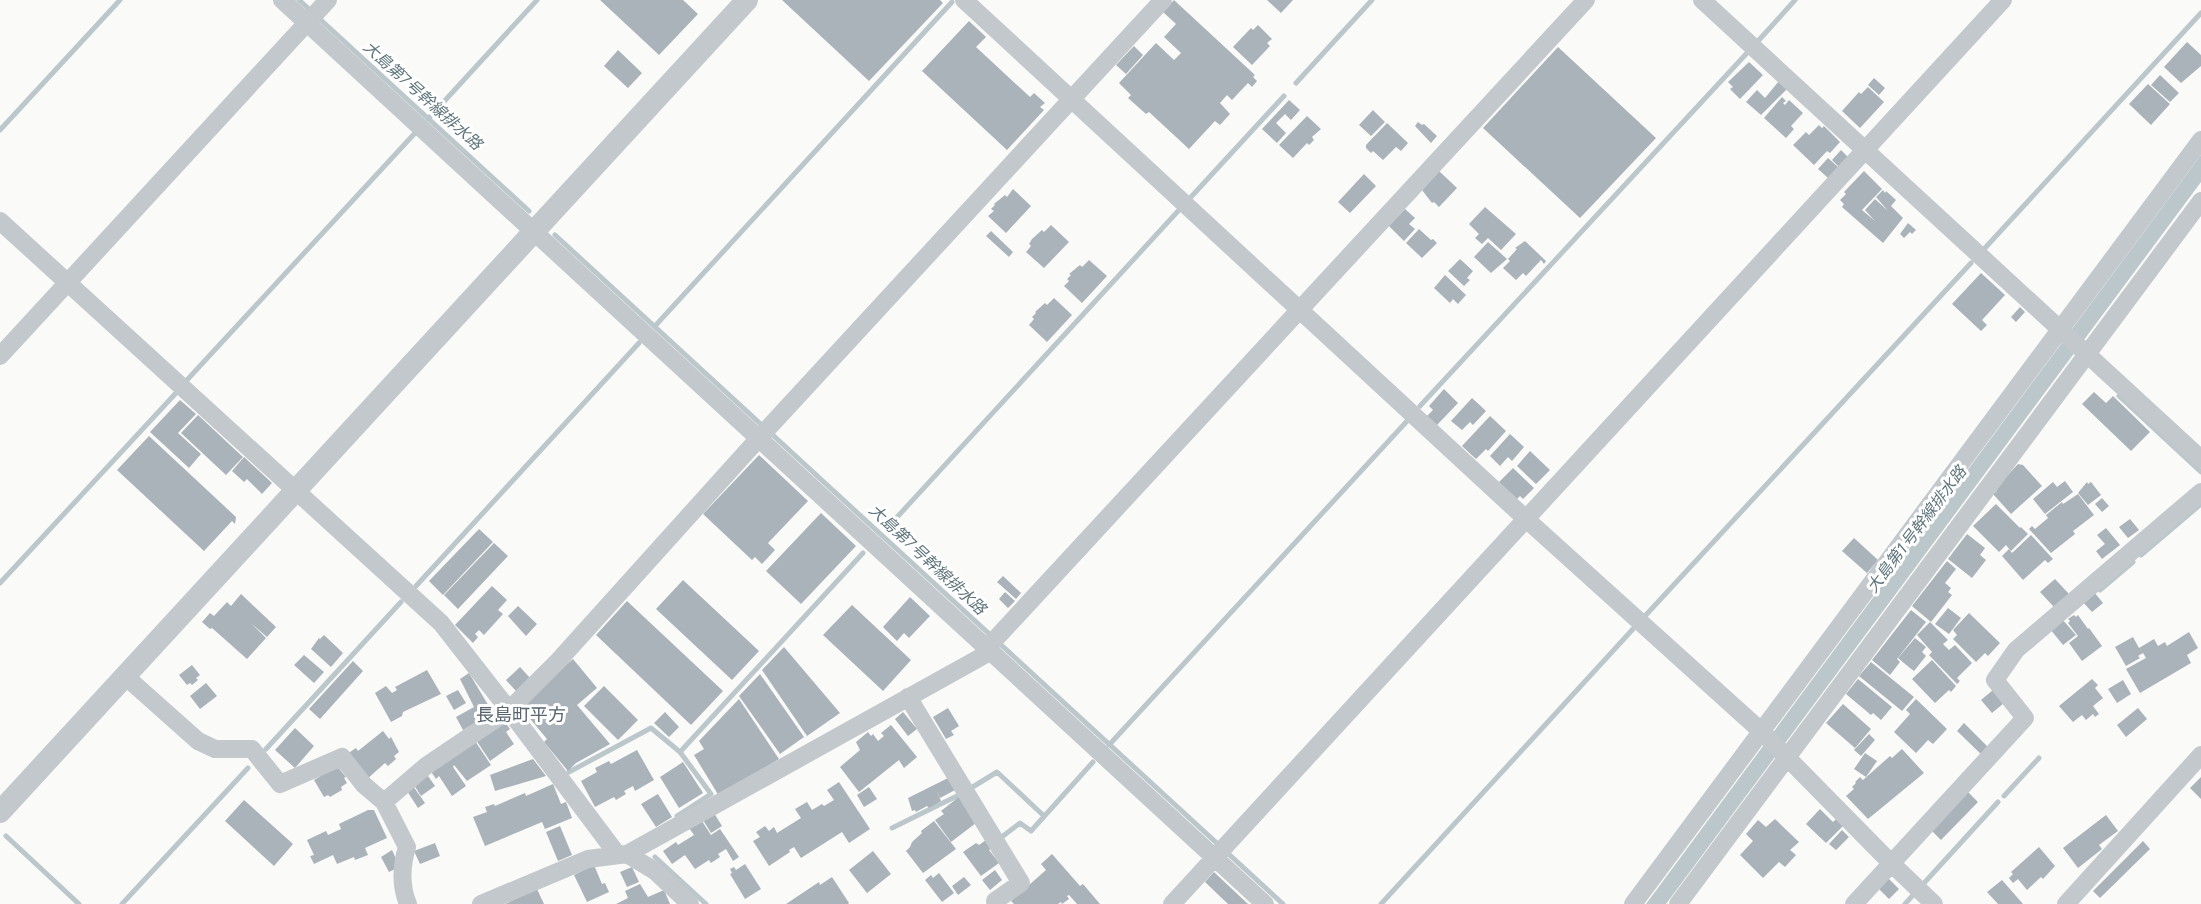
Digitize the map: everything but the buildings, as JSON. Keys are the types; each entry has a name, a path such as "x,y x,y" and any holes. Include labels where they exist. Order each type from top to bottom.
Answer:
{"street":[{"path":"282,0 317,13 534,231 764,433 992,645 1220,851 1264,904"},
{"path":"0,812 747,0"},
{"path":"964,0 1526,519 1762,733 1934,904"},
{"path":"384,802 426,766 509,710 559,660 764,433 1163,0"},
{"path":"481,904 588,859 622,854 908,697 992,645 1586,0"},
{"path":"1702,0 2201,459"},
{"path":"1172,904 2003,0"},
{"path":"0,356 317,13"},
{"path":"1633,904 2062,330 2201,140"},
{"path":"1678,904 1785,755 2085,351 2201,201"},
{"path":"0,221 441,623 622,854 655,871 690,904"},
{"path":"1854,904 2025,718 1995,680 2016,650 2201,492"},
{"path":"125,676 198,741 215,749 252,749 280,784 342,757 364,785 384,802 407,847 403,862 402,889 408,904"},
{"path":"908,697 1021,883 993,903"},
{"path":"2066,904 2201,755"}],"shaded area":[{"path":"2201,155 2201,182 1666,904 1646,904"}],"waterway":[{"path":"0,130 120,0"},
{"name":"大島第7号幹線排水路","path":"299,0 529,211"},
{"path":"428,119 537,0"},
{"path":"1296,83 1372,0"},
{"path":"1759,40 1795,0"},
{"path":"655,326 952,2"},
{"path":"1985,248 2201,13"},
{"path":"1420,406 1747,53"},
{"path":"1191,197 1284,96"},
{"path":"187,380 415,133"},
{"path":"888,527 1179,210"},
{"name":"大島第7号幹線排水路","path":"555,235 1283,904"},
{"path":"1645,616 1971,263"},
{"path":"416,586 639,343"},
{"path":"0,583 176,393"},
{"path":"2119,396 2201,472"},
{"path":"1109,745 1408,420"},
{"path":"2141,555 2201,504"},
{"path":"569,772 651,728 680,752 863,553"},
{"path":"2100,590 2133,562"},
{"path":"266,749 401,602"},
{"path":"1381,904 1633,629"},
{"path":"677,816 711,794 680,752"},
{"path":"2004,796 2039,758"},
{"path":"1003,836 1020,823 1031,831 1093,762"},
{"path":"122,904 248,768"},
{"path":"971,788 997,772 1044,816"},
{"path":"892,828 961,794"},
{"path":"1925,882 1998,802"},
{"path":"6,836 79,904"},
{"path":"655,857 706,904"},
{"path":"1905,904 1915,893"}],"district":[{"name":"長島町平方","path":"521,715"}],"water label":[{"name":"大島第1号幹線排水路","path":"1916,529"}]}
